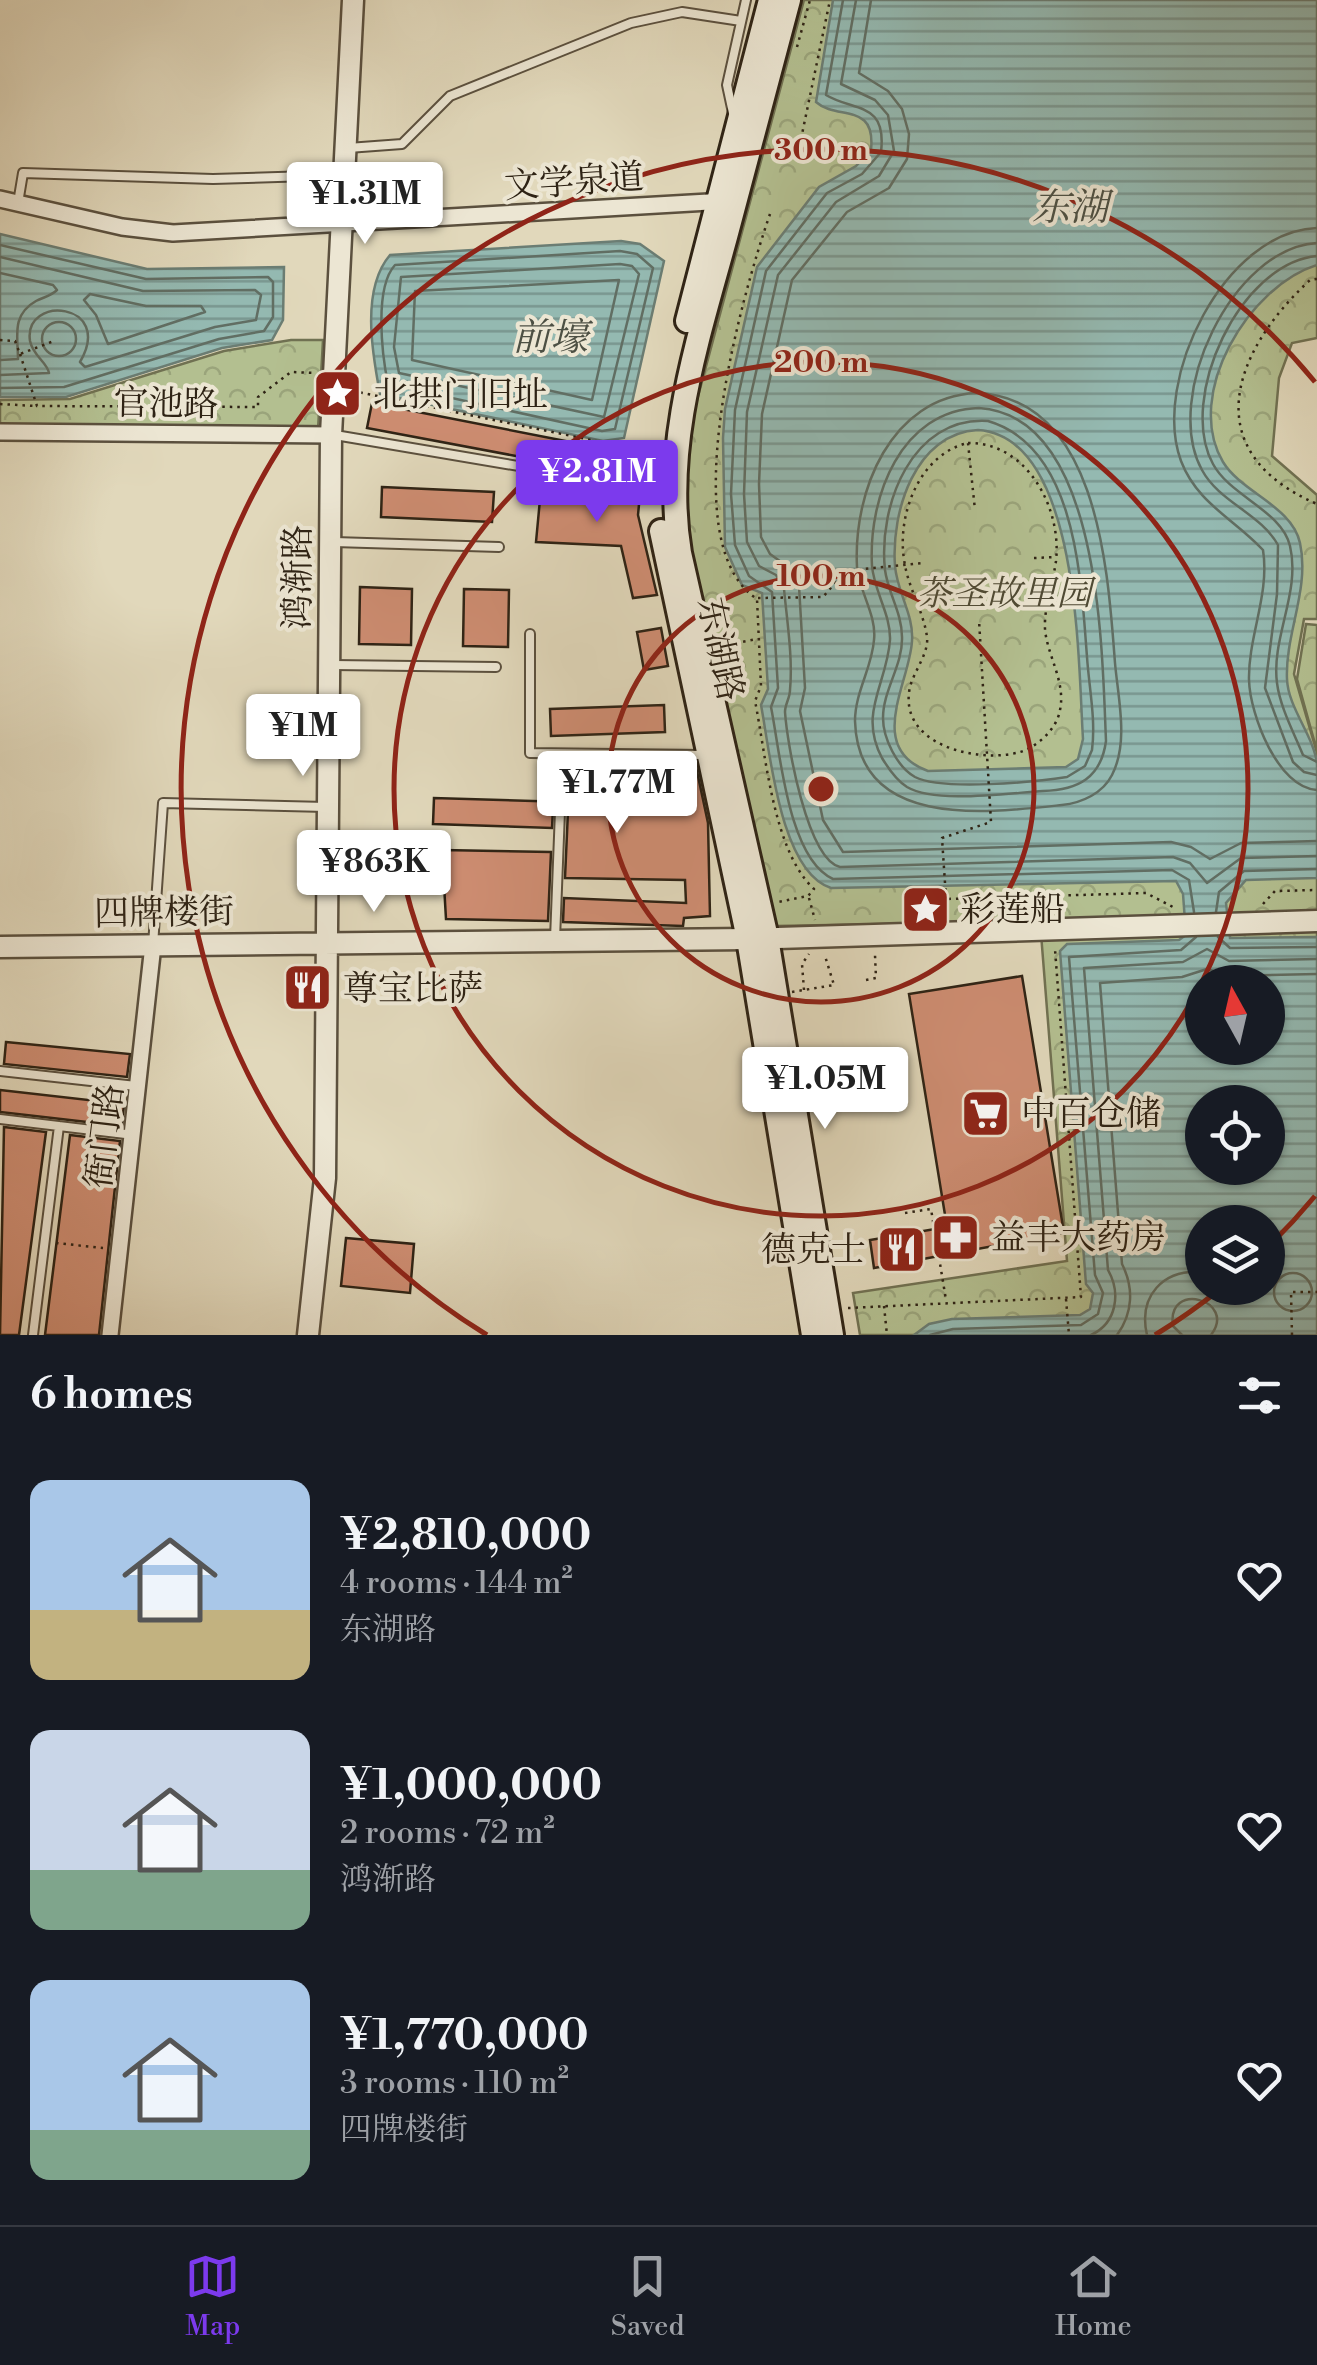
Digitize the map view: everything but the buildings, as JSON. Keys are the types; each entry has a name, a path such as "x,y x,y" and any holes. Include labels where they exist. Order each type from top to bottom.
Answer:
{"main road":[{"path":"752,100 770,0"},
{"path":"752,100 789,0"},
{"name":"东湖路","path":"752,100 735,127 726,200 690,373 676,459 676,529 760,906 758,938 813,1335"},
{"name":"东湖路","path":"752,100 680,350 662,454 660,490 665,555 708,755 776,994 832,1335"}],"street":[{"name":"鸿渐路","path":"308,1335 325,1178 330,435 338,226 353,0"},
{"name":"文学泉道","path":"0,199 148,232 338,226 726,200"},
{"name":"官池路","path":"0,432 330,435"},
{"name":"四牌楼街","path":"0,947 327,940 758,938 821,942 874,934 1142,926 1266,913 1317,921"},
{"name":"衙门路","path":"110,1335 153,944"}],"lane":[{"path":"735,127 727,85 746,0"},
{"path":"343,148 402,144 450,96 631,23 682,12 741,21"},
{"path":"18,203 23,173 213,179 342,176"},
{"path":"330,435 365,437 660,490"},
{"path":"330,542 498,547"},
{"path":"530,634 530,753 708,755"},
{"path":"329,665 496,667"},
{"path":"153,944 163,803 328,807"},
{"path":"555,940 560,811"},
{"path":"0,1071 140,1086"},
{"path":"0,1120 134,1136"},
{"path":"34,1335 59,1126"}],"path":[{"path":"801,138 830,0"},
{"path":"770,214 736,342 718,443 722,551 732,576 757,598 823,596 845,571 923,563"},
{"path":"1317,278 1274,313 1253,345 1240,392 1241,430 1259,470 1317,504"},
{"path":"0,340 16,342 37,406"},
{"path":"20,354 54,342"},
{"path":"0,404 258,407 258,397 291,372 662,454"},
{"path":"968,443 975,510"},
{"path":"968,443 1000,446 1022,463 1049,510 1056,557 1045,630 1057,672 1060,711 1047,736 1021,752 987,756 945,749 916,723 909,691 928,640 904,564 911,506 928,464 950,447 968,443"},
{"path":"1034,558 1056,557"},
{"path":"757,598 761,686 755,702 788,851 814,889 808,896 760,906"},
{"path":"946,898 942,838 990,822 979,620"},
{"path":"702,650 758,639"},
{"path":"1266,913 1275,891 1317,890"},
{"path":"915,933 912,900 1146,893 1173,908"},
{"path":"776,994 834,985 808,896"},
{"path":"866,980 876,978 874,934"},
{"path":"848,1308 1081,1297 1051,941"},
{"path":"804,990 802,964 821,942"},
{"path":"905,1213 931,1209 946,1301"},
{"path":"45,1241 120,1251"},
{"path":"1292,1335 1291,1292 1317,1292"},
{"path":"1066,1297 1070,1335"},
{"path":"883,1305 887,1335"}],"green space":[{"name":"东湖","path":"804,0 1317,0 1317,338 1292,343 1279,378 1272,456 1317,495 1317,619 1304,619 1294,674 1317,753 1317,1335 860,1335 853,1293 1067,1261 1040,921 775,926 684,538 689,430"},
{"path":"291,340 323,340 318,430 0,426 0,400 70,399 224,351"},
{"path":"1306,624 1317,625 1317,751 1297,679"}],"water":[{"name":"东湖","path":"833,0 1317,0 1317,265 1268,295 1247,319 1217,375 1211,405 1213,435 1223,462 1242,483 1287,519 1300,543 1302,560 1287,679 1317,764 1317,878 1246,880 1226,903 1230,938 1317,937 1317,1335 914,1335 929,1324 952,1319 1080,1315 1090,1309 1093,1293 1086,1284 1060,951 1067,944 1179,940 1186,935 1183,894 1176,881 831,888 814,877 789,835 780,808 761,705 768,689 762,593 742,585 725,547 723,438 725,409 757,267 819,187 856,166 871,150 871,135 861,118 816,102","holes":["978,430 1012,442 1037,471 1055,511 1075,611 1083,739 1078,759 1066,767 928,771 909,760 899,747 896,713 912,641 895,566 897,522 911,479 923,460 956,434"]},
{"path":"0,234 147,269 284,267 283,320 272,340 222,348 66,397 0,397"},
{"name":"前壕","path":"621,241 640,244 664,261 624,438 603,441 380,394 372,341 372,303 381,269 390,255"}],"place":[{"name":"北拱门旧址","path":"338,394"},
{"name":"彩莲船","path":"925,909"},
{"name":"尊宝比萨","path":"308,988"},
{"name":"中百仓储","path":"986,1113"},
{"name":"益丰大药房","path":"956,1237"},
{"name":"德克士","path":"901,1249"}],"park label":[{"name":"茶圣故里园","path":"1004,593"}]}
